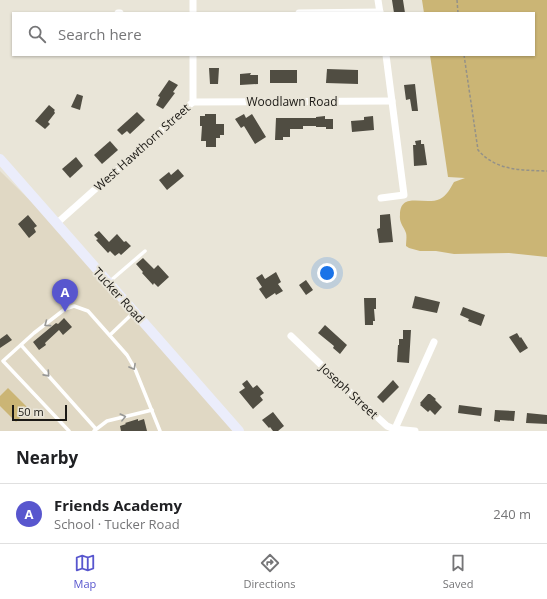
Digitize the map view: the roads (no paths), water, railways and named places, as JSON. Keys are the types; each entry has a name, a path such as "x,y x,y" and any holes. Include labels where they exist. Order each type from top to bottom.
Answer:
{"main road":[{"name":"Tucker Road","path":"0,159 239,431"}],"street":[{"path":"192,0 192,12"},
{"path":"378,0 380,12"},
{"name":"West Hawthorn Street","path":"56,224 193,102 193,56"},
{"path":"381,198 404,195 386,56"},
{"name":"Woodlawn Road","path":"193,102 392,101"},
{"name":"Joseph Street","path":"291,336 387,426 394,430 415,431"},
{"path":"394,430 434,342"}],"lane":[{"path":"108,283 145,251"},
{"path":"70,431 1,362 65,310 74,306 88,311 126,355 135,369 160,431"},
{"path":"110,335 134,312"},
{"path":"21,345 95,430 107,421 152,410"}],"place":[{"name":"Friends Academy","path":"65,312"}]}
